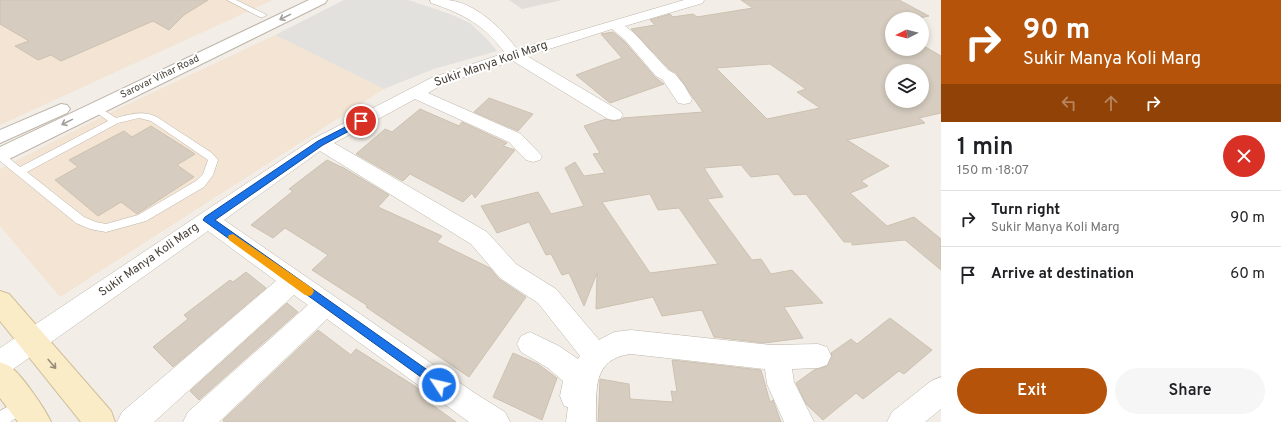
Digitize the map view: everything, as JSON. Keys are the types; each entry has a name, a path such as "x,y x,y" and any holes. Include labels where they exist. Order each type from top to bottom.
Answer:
{"main road":[{"path":"0,302 100,422"},
{"path":"0,376 30,413"}],"street":[{"name":"Sarovar Vihar Road","path":"0,137 294,0"},
{"name":"Sarovar Vihar Road","path":"0,155 320,0"},
{"path":"436,0 460,8 480,20 498,34 514,55 614,115"},
{"name":"Sukir Manya Koli Marg","path":"0,363 320,143 437,81 514,55 698,0"},
{"path":"614,24 630,37 662,73 669,77 678,88 684,99"},
{"path":"415,93 515,138 532,156"},
{"path":"320,143 479,238 508,270 547,296 596,356"},
{"path":"208,220 463,402 496,422"},
{"path":"132,422 293,281"},
{"path":"198,422 329,306"},
{"path":"213,422 329,306"},
{"path":"581,422 585,372 596,356 614,344 631,342 776,357 818,356"},
{"path":"530,344 566,364 577,378 569,422"},
{"path":"776,357 781,384 799,422"},
{"path":"902,422 941,391"}],"lane":[{"path":"230,0 263,14"},
{"path":"96,108 115,121"},
{"path":"0,155 19,172 80,220 94,226 106,228 142,218 200,184 208,174 213,160 209,155 154,119 148,116 139,116 115,121 19,172"},
{"path":"0,420 30,413"}],"shaded area":[{"path":"0,0 273,0 0,125"},
{"path":"344,0 408,0 450,14 470,23 497,51 434,69 384,89 275,35"},
{"path":"509,0 562,0 522,9"},
{"path":"275,35 384,89 60,297 0,226 0,169 105,115"}],"building":[{"path":"0,0 208,0 184,15 169,30 153,21 61,61 51,55 38,60 15,46 29,41 0,24"},
{"path":"741,0 899,0 922,12 885,12 885,56 929,56 929,49 941,56 941,113 919,118 925,123 847,140 889,166 861,181 868,186 850,193 887,226 914,217 941,239 941,270 905,240 852,245 852,242 844,242 806,194 794,195 778,174 751,177 741,165 704,168 723,197 707,199 752,260 761,259 771,274 792,270 823,303 784,307 803,338 764,343 714,337 702,310 662,316 653,297 596,309 597,273 584,306 569,273 562,275 551,254 546,255 529,222 497,233 481,206 538,192 551,214 584,206 565,168 575,162 584,176 605,173 593,154 600,153 584,126 606,119 614,121 623,118 703,112 676,73 669,69 631,29 655,25 650,20 670,14 673,17 693,14 697,17 753,8","holes":["770,64 806,89 797,92 820,108 767,119 716,68","650,194 658,210 679,208 718,264 650,273 602,202"]},
{"path":"613,32 624,41 655,77 664,84 610,103 576,75 622,58 601,34"},
{"path":"489,98 533,114 518,131 474,112"},
{"path":"420,109 459,126 462,122 507,143 503,146 515,150 475,198 472,193 463,202 410,174 403,181 356,154 385,129 392,132"},
{"path":"151,126 195,154 177,165 194,177 137,214 121,202 98,216 55,180 78,167 69,160 124,131 132,137"},
{"path":"327,160 342,167 389,195 378,207 442,236 437,242 490,268 499,279 526,297 469,377 366,307 368,306 312,270 328,255 285,228 273,238 251,225 293,191 289,189"},
{"path":"246,272 266,288 173,367 153,347 188,319 184,315 230,280 233,282"},
{"path":"287,303 298,312 199,400 190,391"},
{"path":"890,318 932,350 904,374 899,371 863,399 856,393 823,420 806,404 796,383 814,370 827,366 832,357 831,353 851,339 857,344"},
{"path":"318,330 351,355 356,349 435,399 431,404 456,422 224,422 223,420"},
{"path":"513,353 538,364 557,378 542,420 493,397"},
{"path":"672,360 761,370 770,402 773,400 781,422 598,422 600,379 629,384 630,399 673,402 671,391 677,392"}],"slow traffic":[{"path":"233,237 309,291"}],"route":[{"path":"361,121 320,143 208,220 439,385"}]}
